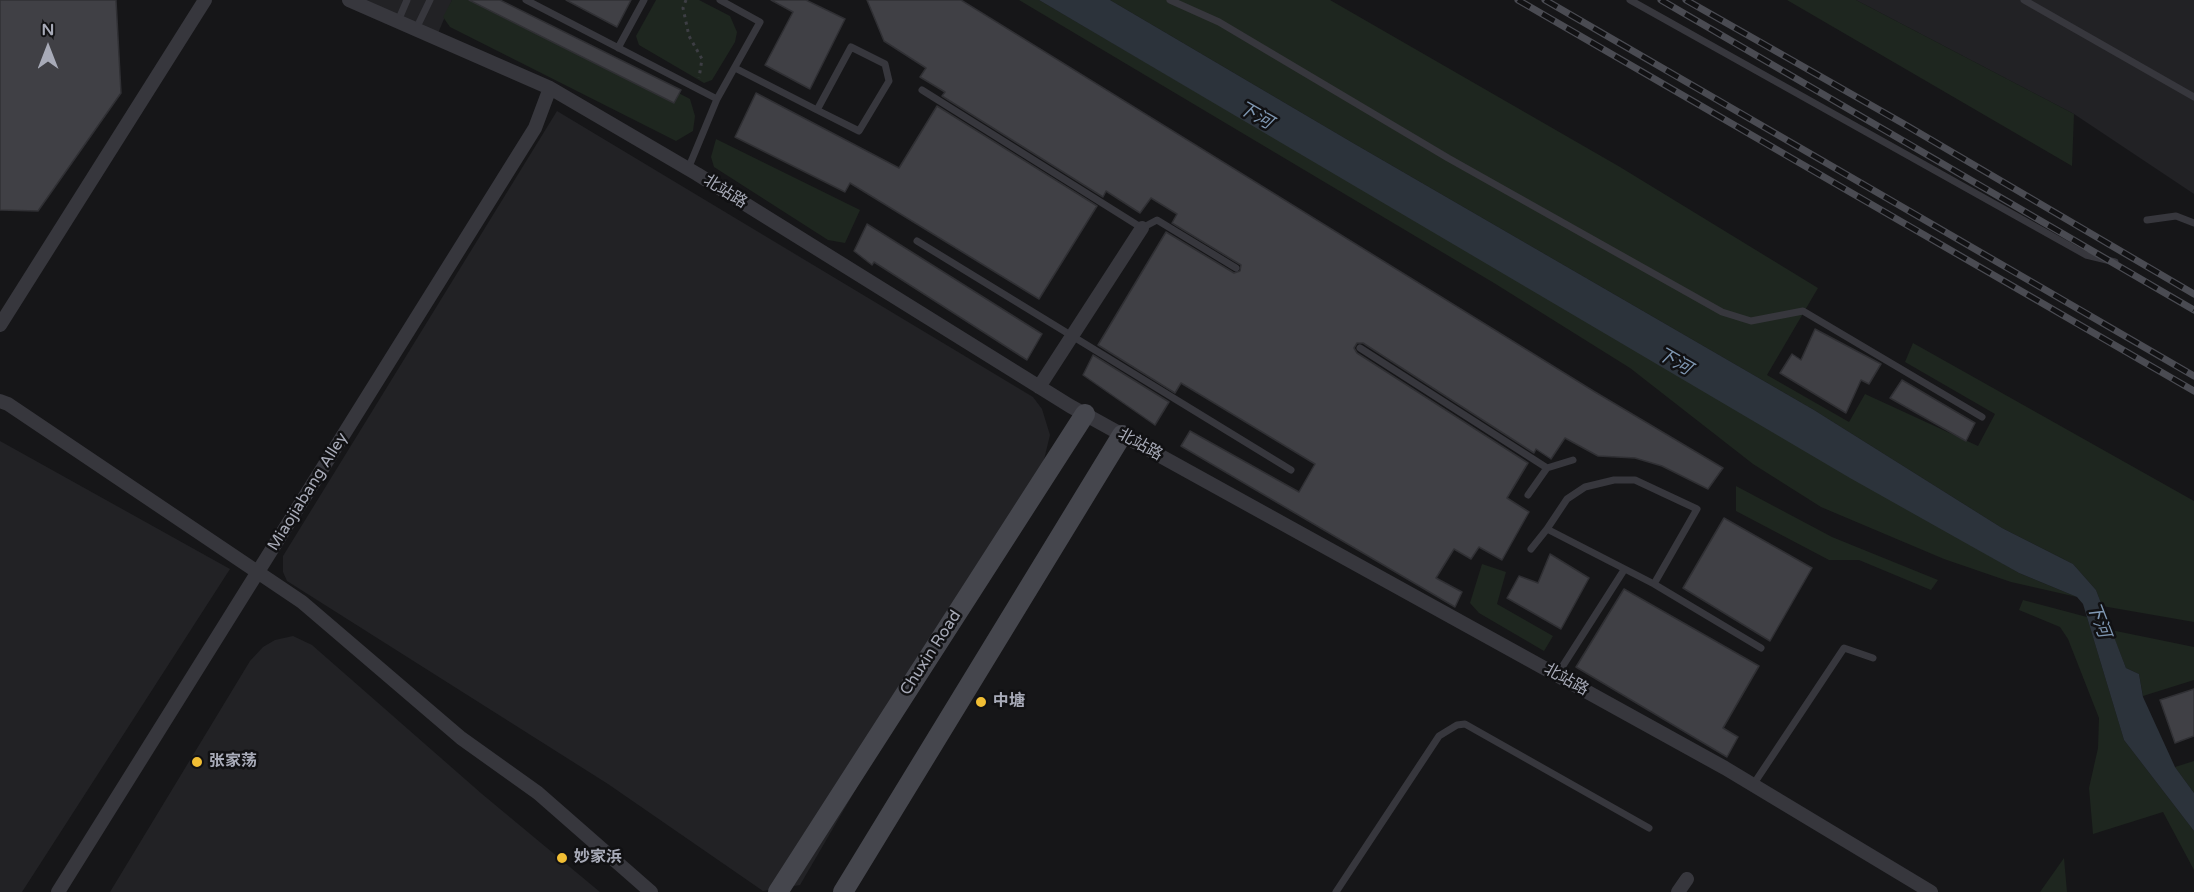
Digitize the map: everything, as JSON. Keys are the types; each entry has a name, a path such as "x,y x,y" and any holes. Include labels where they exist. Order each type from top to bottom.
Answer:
{"street":[{"path":"0,326 205,0"},
{"name":"北站路","path":"350,0 550,88 688,169 1084,414 1754,785 1931,892"},
{"name":"Miaojiabang Alley","path":"58,892 535,128 550,88"},
{"path":"1039,387 1142,228"},
{"path":"0,401 8,404 302,602 461,738 538,793 651,892"},
{"name":"Chuxin Road","path":"778,892 1084,414"},
{"path":"843,892 1122,435"},
{"path":"1678,892 1687,879"}],"lane":[{"path":"398,21 407,0"},
{"path":"416,29 430,0"},
{"path":"526,0 717,99"},
{"path":"618,48 644,0"},
{"path":"688,169 717,99 760,22 720,0"},
{"path":"1170,0 1219,22 1448,158 1722,312 1751,321 1803,311 1982,417"},
{"path":"1630,0 2086,255 2115,262"},
{"path":"2024,0 2194,97"},
{"path":"735,68 817,110 859,131 889,81 885,64 851,47 817,110"},
{"path":"922,90 1142,228 1158,220 1236,268"},
{"path":"2147,220 2176,216 2194,223"},
{"path":"917,241 1291,470"},
{"path":"1360,348 1547,468"},
{"path":"1527,495 1547,468 1573,460"},
{"path":"1531,549 1567,499 1585,487 1614,480 1635,480 1697,509 1654,584"},
{"path":"1547,529 1654,584 1761,648"},
{"path":"1557,675 1624,570"},
{"path":"1754,785 1845,648 1873,658"},
{"path":"1336,892 1438,736 1457,725 1464,724 1649,828"}],"path":[{"path":"686,0 683,8 689,36 702,59 698,89"}],"shaded area":[{"path":"355,0 452,0 436,38"},
{"path":"452,0 500,0 690,99 695,116 693,131 676,141 450,27 443,17"},
{"path":"656,0 699,0 730,16 737,32 735,42 712,80 704,83 639,45 636,36"},
{"path":"1019,0 1039,0 2019,573 2077,597 2011,582 1944,559 1821,507 1753,464 1630,368 1494,283"},
{"path":"1110,0 1330,0 1620,167 1818,288 1767,375 1849,422 1865,394 1978,446 1995,414 1905,362 1913,343 2194,501 2194,622 2102,606 2096,590 2073,564 2002,528 1814,410"},
{"path":"1787,0 1856,0 2074,114 2072,166"},
{"path":"1856,0 2194,0 2194,194 2074,114"},
{"path":"557,111 1033,397 1042,409 1050,435 1041,472 800,885 763,891 608,784 287,581 283,572 283,556"},
{"path":"716,139 860,210 845,243 828,240 714,167 711,157"},
{"path":"0,441 230,569 22,892 0,892"},
{"path":"1736,486 1832,537 1938,580 1931,590 1859,560 1829,560 1736,511"},
{"path":"1482,564 1506,572 1497,604 1553,636 1544,651 1479,613 1470,603"},
{"path":"2023,600 2087,617 2124,740 2194,831 2194,870 2163,812 2093,834 2089,788 2098,748 2099,718 2068,639 2060,627 2019,610"},
{"path":"2111,630 2194,647 2194,680 2143,696 2139,674 2126,668"},
{"path":"293,636 312,645 482,794 600,892 110,892 250,661 263,647 275,640"},
{"path":"2194,761 2194,793 2175,767"},
{"path":"2064,858 2067,892 2040,892"}],"water":[{"name":"下河","path":"1039,0 1110,0 1814,410 2002,528 2073,564 2096,590 2126,668 2139,674 2143,697 2175,767 2194,793 2194,831 2124,740 2083,604 2077,597 2019,573 1850,478"}],"building":[{"path":"0,0 116,0 121,93 38,211 0,210"},
{"path":"469,0 500,0 681,90 674,103"},
{"path":"566,0 631,0 617,27"},
{"path":"771,0 806,0 845,19 810,89 765,65 793,12"},
{"path":"867,0 961,0 1595,392 1723,468 1708,489 1662,466 1635,458 1598,456 1565,438 1551,459 1536,449 1534,453 1363,343 1357,343 1354,348 1357,353 1528,463 1507,498 1529,512 1502,560 1479,547 1471,559 1454,549 1436,578 1462,592 1455,607 1181,446 1190,431 1299,492 1315,464 1181,383 1175,393 1098,345 1166,232 1234,273 1240,271 1241,265 1172,223 1177,214 1151,198 1140,213 1106,191 1103,197 942,96 945,92 920,77 926,68 884,41"},
{"path":"756,93 899,168 937,106 1097,206 1039,299 850,183 845,192 735,137"},
{"path":"867,224 1042,334 1027,360 874,262 872,265 854,251"},
{"path":"1815,329 1881,364 1869,384 1861,380 1846,413 1780,373 1792,354 1801,360"},
{"path":"1093,355 1169,402 1155,425 1083,375"},
{"path":"1902,380 1975,423 1966,441 1890,398"},
{"path":"1724,518 1812,568 1770,641 1683,588"},
{"path":"1550,554 1589,578 1561,629 1507,598 1519,576 1538,583"},
{"path":"1624,589 1759,666 1723,728 1738,737 1727,757 1576,667"},
{"path":"2194,689 2194,736 2175,743 2160,700"}],"railway":[{"path":"1518,0 2194,391"},
{"path":"1545,0 2194,376"},
{"path":"1661,0 2194,310"},
{"path":"1686,0 1904,124 2194,294"}],"place":[{"name":"中塘","path":"981,702"},
{"name":"张家荡","path":"197,762"},
{"name":"妙家浜","path":"562,858"}]}
